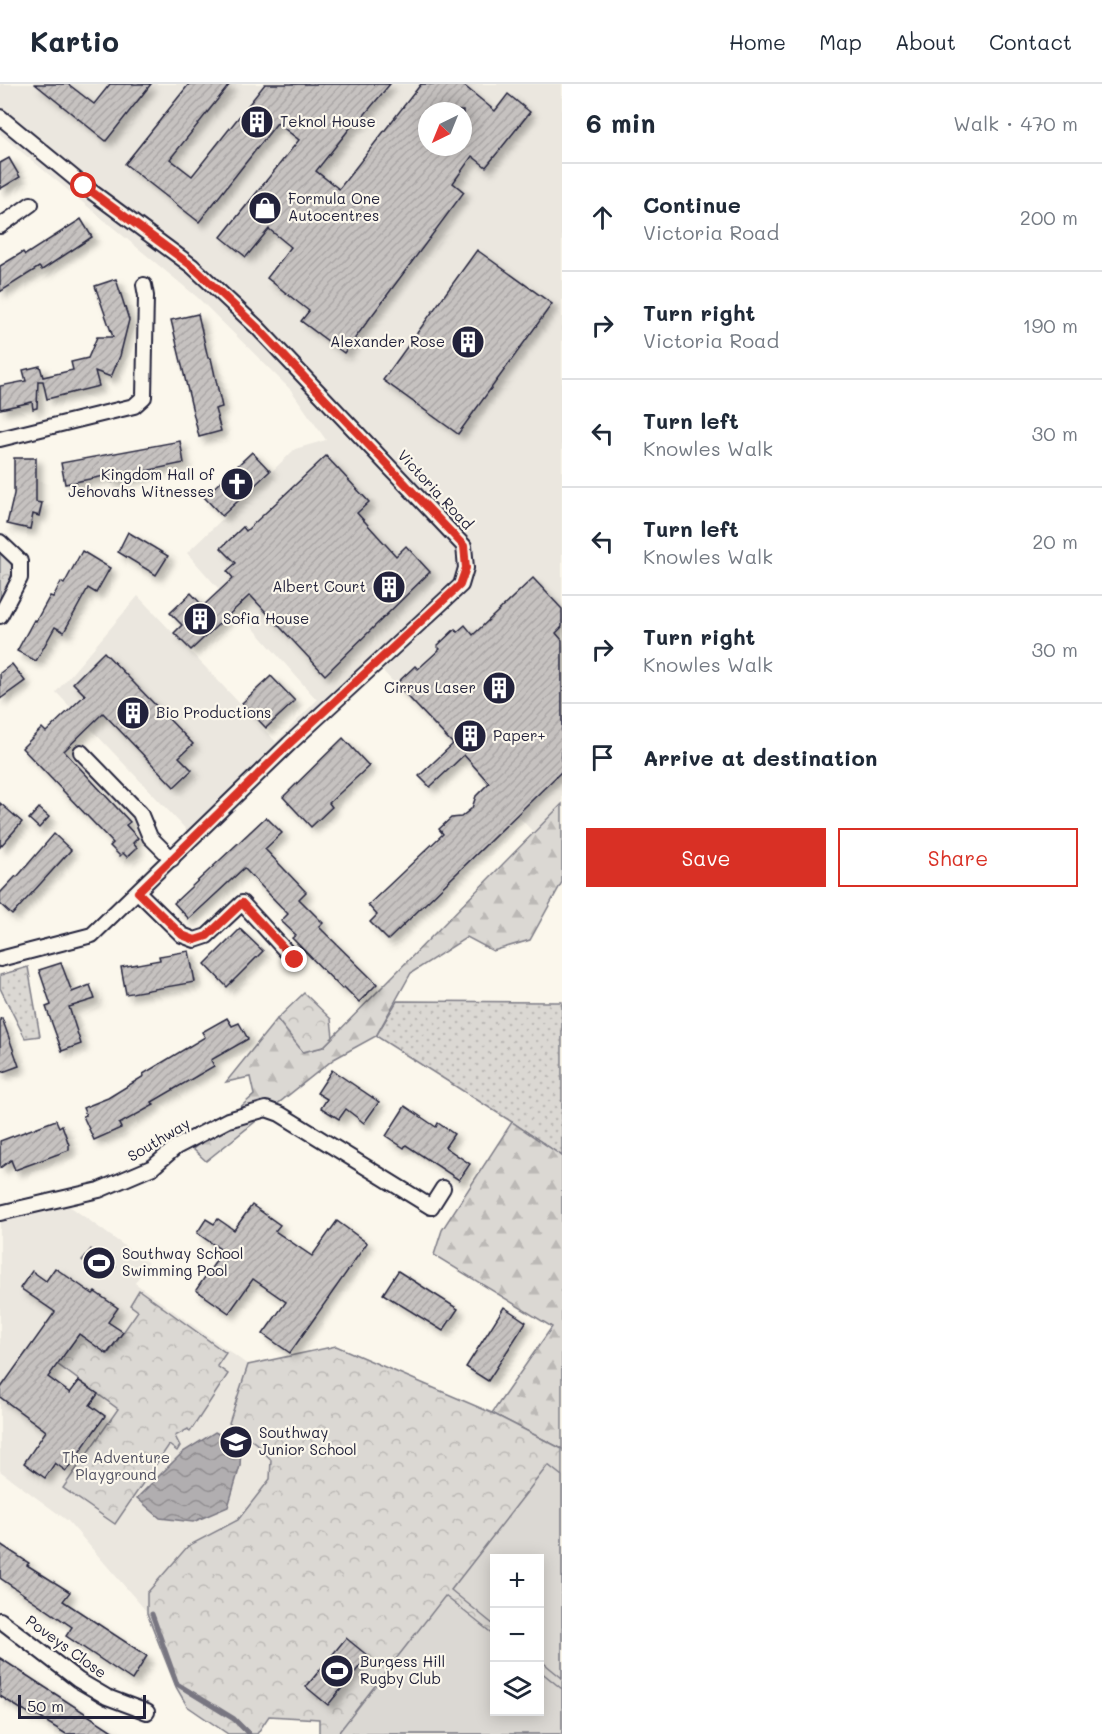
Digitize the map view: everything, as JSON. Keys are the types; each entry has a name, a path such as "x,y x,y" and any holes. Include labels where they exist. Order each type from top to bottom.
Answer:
{"street":[{"name":"Victoria Road","path":"0,117 84,186 192,266 258,328 464,546 466,568 460,585 289,744 92,935 0,959"},
{"path":"0,226 31,204"},
{"path":"0,439 134,406 144,397 146,296 144,285"},
{"path":"0,542 20,561 20,578 0,616"},
{"path":"81,752 140,813 150,837 172,859"},
{"path":"138,892 182,935 195,940 207,936 242,903 295,960"},
{"name":"Southway","path":"0,1213 99,1190 153,1167 177,1147 228,1120 266,1109 280,1114 431,1207 443,1188"},
{"name":"Poveys Close","path":"0,1620 78,1680 107,1696 147,1712"}],"shaded area":[{"path":"0,84 562,84 562,804 534,833 381,669 260,778 198,842 56,692 138,596 276,742 317,700 187,553 295,449 326,440 291,390 197,297 0,134"},
{"name":"Southway Junior School","path":"64,1202 148,1263 135,1283 248,1365 336,1346 269,1716 257,1734 228,1734 187,1706 176,1687 147,1612 68,1521 0,1471 0,1224 2,1221"}],"green space":[{"path":"0,549 10,561 12,573 0,599"},
{"path":"562,804 562,882 530,940 493,951 467,937 411,973 376,1036 334,1059 206,1161 193,1149 254,1095 250,1077 226,1082 277,1019 303,1052 323,1047"},
{"path":"28,967 40,1036 25,1038 0,988 0,975"},
{"path":"304,993 331,1019 333,1037 323,1047 303,1052 277,1019"},
{"path":"397,1001 562,1002 562,1156 376,1036"},
{"path":"512,1122 562,1156 562,1449 492,1413 552,1327 434,1255 442,1230"},
{"name":"The Adventure Playground","path":"139,1290 226,1353 217,1366 228,1374 190,1432 188,1429 175,1436 180,1446 177,1451 169,1445 115,1524 63,1488 118,1409 57,1364 79,1334 108,1354 138,1311 130,1305"},
{"path":"336,1346 492,1413 562,1449 562,1734 319,1734 319,1719 269,1716 257,1734 228,1734 187,1706 176,1687 147,1613 147,1593 188,1546 238,1520 270,1479 271,1460 258,1445 229,1423 248,1365"},
{"path":"548,1465 562,1476 562,1678 544,1663 544,1554 490,1554 490,1622 451,1590"},
{"path":"445,1596 490,1632 490,1716 544,1716 544,1674 562,1689 562,1734 341,1734 339,1732"}],"water":[{"name":"Southway School Swimming Pool","path":"91,1249 116,1267 108,1278 82,1260"},
{"path":"215,1432 241,1447 240,1466 228,1507 193,1522 160,1518 137,1498 183,1452"}],"building":[{"path":"35,84 68,84 94,104 110,84 151,84 106,141"},
{"path":"189,84 230,84 170,159 192,176 265,84 390,84 356,125 354,123 316,171 339,189 421,84 462,84 495,111 508,94 530,112 486,167 472,156 453,183 464,192 344,353 301,321 309,311 267,278 291,247 269,229 246,257 221,237 299,140 277,123 199,222 125,164"},
{"path":"9,158 20,177 0,189 0,163"},
{"path":"81,219 92,237 42,270 39,267 0,292 0,266 23,252 25,255"},
{"name":"Alexander Rose","path":"477,250 552,304 458,434 383,380"},
{"path":"116,279 129,320 120,356 111,377 95,371 99,386 47,399 43,381 38,381 37,408 33,409 32,402 0,409 0,386 26,381 23,370 40,366 43,377 73,370 71,362 88,358 97,337 113,337 95,286"},
{"path":"198,314 222,407 215,409 221,431 199,437 171,320"},
{"path":"180,441 184,463 145,471 146,474 111,482 109,475 65,484 61,463"},
{"name":"Kingdom Hall of Jehovahs Witnesses","path":"252,452 270,471 222,516 204,497"},
{"path":"326,456 369,502 357,513 396,556 406,546 430,572 325,675 250,595 191,650 174,633 182,625 170,613 191,593 203,606 233,578 227,571 236,563 221,548 243,527 246,531"},
{"path":"14,458 36,458 36,502 42,503 39,516 33,514 30,529 7,524 14,494"},
{"path":"128,532 168,556 156,575 118,552"},
{"path":"82,551 110,568 96,593 88,588 64,632 55,627 36,661 17,651 50,596 53,597 61,582 64,584"},
{"path":"533,578 562,609 562,627 556,633 562,640 562,771 388,940 370,922 377,915 368,905 443,834 439,829 451,818 461,817 472,808 476,796 489,783 464,755 430,787 419,776 453,744 396,684 415,666 418,669 440,649 437,646 455,629 457,632 465,625 473,635"},
{"path":"104,652 193,744 179,757 192,770 174,787 103,713 64,751 130,822 126,825 138,838 133,843 137,848 127,857 123,853 120,856 110,846 113,843 22,748 42,728 46,732 85,695 73,683"},
{"path":"12,664 25,681 0,699 0,673"},
{"path":"271,676 295,701 266,728 242,703"},
{"path":"343,738 369,766 329,803 332,807 311,827 283,797"},
{"path":"0,803 22,822 0,847"},
{"path":"39,808 49,817 39,828 29,819"},
{"path":"266,817 282,833 265,849 306,892 299,899 323,923 319,927 377,984 359,1002 344,987 342,989 292,938 296,935 281,921 288,914 244,868 189,919 174,903"},
{"path":"54,834 71,850 12,915 0,904 0,893"},
{"path":"240,929 263,951 227,987 205,964"},
{"path":"189,951 195,982 126,994 121,967 160,960 159,956"},
{"path":"61,963 72,992 90,985 95,999 69,1007 81,1044 62,1051 46,1007 51,1005 39,970"},
{"path":"2,1018 19,1066 0,1073 0,1019"},
{"path":"227,1018 232,1026 239,1023 248,1039 211,1060 214,1066 152,1102 154,1105 119,1124 121,1128 94,1140 83,1116 86,1115 83,1108 108,1098 144,1076 143,1074 205,1037 202,1032"},
{"path":"332,1070 379,1102 364,1123 346,1109 339,1119 321,1108 327,1099 317,1093"},
{"path":"405,1106 436,1127 438,1123 454,1134 445,1147 470,1164 459,1180 406,1145 404,1148 386,1136"},
{"path":"56,1120 59,1127 62,1125 69,1150 15,1170 11,1160 0,1168 0,1141"},
{"path":"252,1205 280,1225 275,1231 312,1256 337,1221 367,1243 290,1353 263,1334 286,1302 253,1279 229,1313 196,1290 223,1251 197,1233 206,1219 214,1224 218,1219 234,1230"},
{"path":"55,1268 118,1308 108,1322 123,1332 107,1354 79,1334 48,1377 70,1393 79,1381 98,1394 90,1405 105,1416 66,1471 55,1463 45,1478 24,1463 46,1431 0,1397 0,1389 55,1312 20,1288 32,1271 46,1281"},
{"path":"398,1271 458,1309 443,1331 383,1294"},
{"path":"504,1307 526,1322 488,1381 466,1367"},
{"path":"0,1544 29,1563 27,1565 70,1592 63,1601 147,1656 132,1680 66,1636 72,1627 0,1578"},
{"name":"Burgess Hill Rugby Club","path":"346,1638 368,1656 328,1705 306,1687"},
{"path":"0,1658 117,1734 66,1734 0,1696"}],"waterway":[{"path":"152,1614 177,1684 234,1719 249,1734"}],"place":[{"name":"Teknol House","path":"257,122"},
{"name":"Formula One Autocentres","path":"265,208"},
{"name":"Alexander Rose","path":"468,342"},
{"name":"Kingdom Hall of Jehovahs Witnesses","path":"237,484"},
{"name":"Albert Court","path":"389,587"},
{"name":"Sofia House","path":"200,619"},
{"name":"Cirrus Laser","path":"499,688"},
{"name":"Bio Productions","path":"133,713"},
{"name":"Paper+","path":"470,736"},
{"name":"Southway School Swimming Pool","path":"99,1263"},
{"name":"Southway Junior School","path":"236,1442"},
{"name":"Burgess Hill Rugby Club","path":"337,1671"}],"route":[{"path":"84,186 192,266 258,328 464,546 466,568 460,585 289,744 138,892 182,935 195,940 207,936 242,903 295,960"}]}
